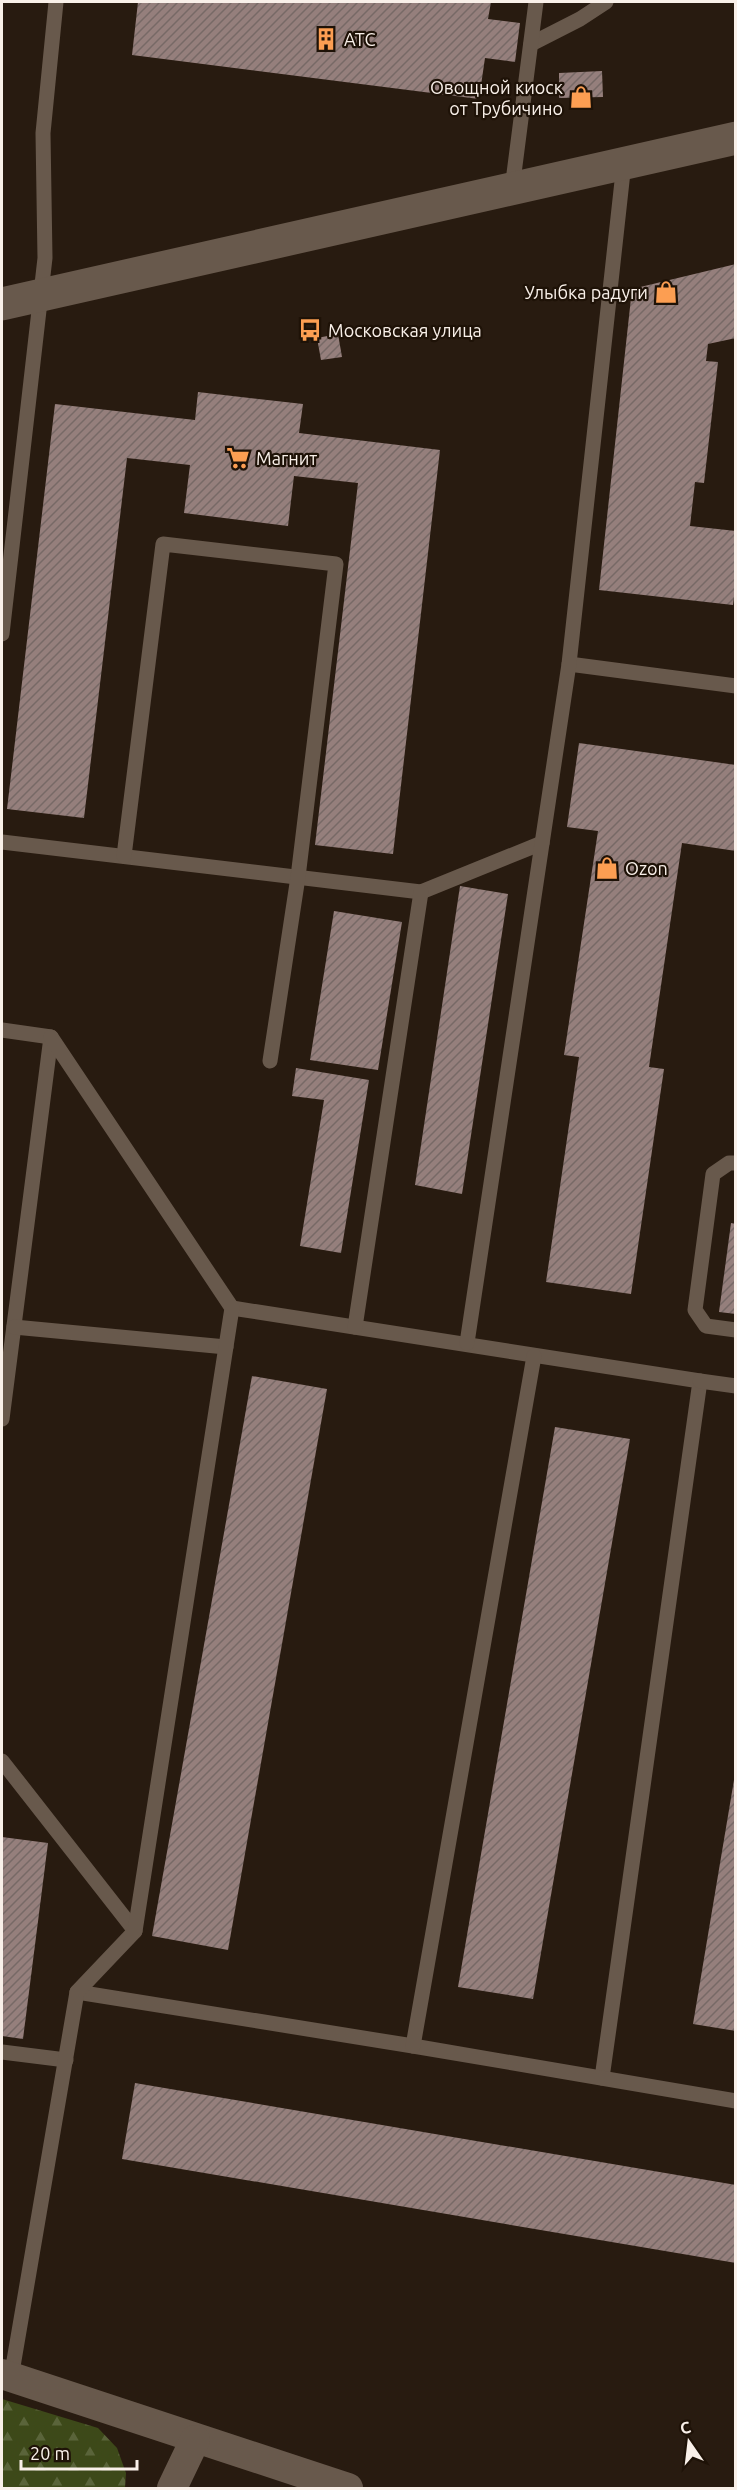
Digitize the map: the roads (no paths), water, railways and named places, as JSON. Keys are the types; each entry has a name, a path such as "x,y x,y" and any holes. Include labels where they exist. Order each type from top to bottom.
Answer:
{"main road":[{"path":"2,304 735,138"}],"street":[{"path":"6,2376 195,2440 348,2488"},
{"path":"172,2488 195,2440"}],"lane":[{"path":"2,634 46,241 44,133 57,2"},
{"path":"512,189 536,2"},
{"path":"531,44 580,19 606,2"},
{"path":"467,1343 569,664 624,163"},
{"path":"124,856 163,544 336,564 297,877 270,1060"},
{"path":"569,664 735,686"},
{"path":"2,842 421,892 542,843"},
{"path":"355,1327 421,892"},
{"path":"2,1030 51,1037 232,1308 135,1931 77,1992 6,2376"},
{"path":"2,1419 51,1037"},
{"path":"735,1163 729,1162 713,1174 695,1310 706,1326 735,1330"},
{"path":"232,1308 735,1386"},
{"path":"14,1327 226,1347"},
{"path":"413,2046 534,1356"},
{"path":"602,2078 700,1381"},
{"path":"2,1761 135,1931"},
{"path":"77,1992 735,2101"},
{"path":"2,2052 66,2060"}],"place":[{"name":"АТС","path":"326,39"},
{"name":"Овощной киоск от Трубичино","path":"581,97"},
{"name":"Улыбка радуги","path":"666,292"},
{"name":"Московская улица","path":"310,330"},
{"name":"Магнит","path":"238,458"},
{"name":"Ozon","path":"607,868"}]}
